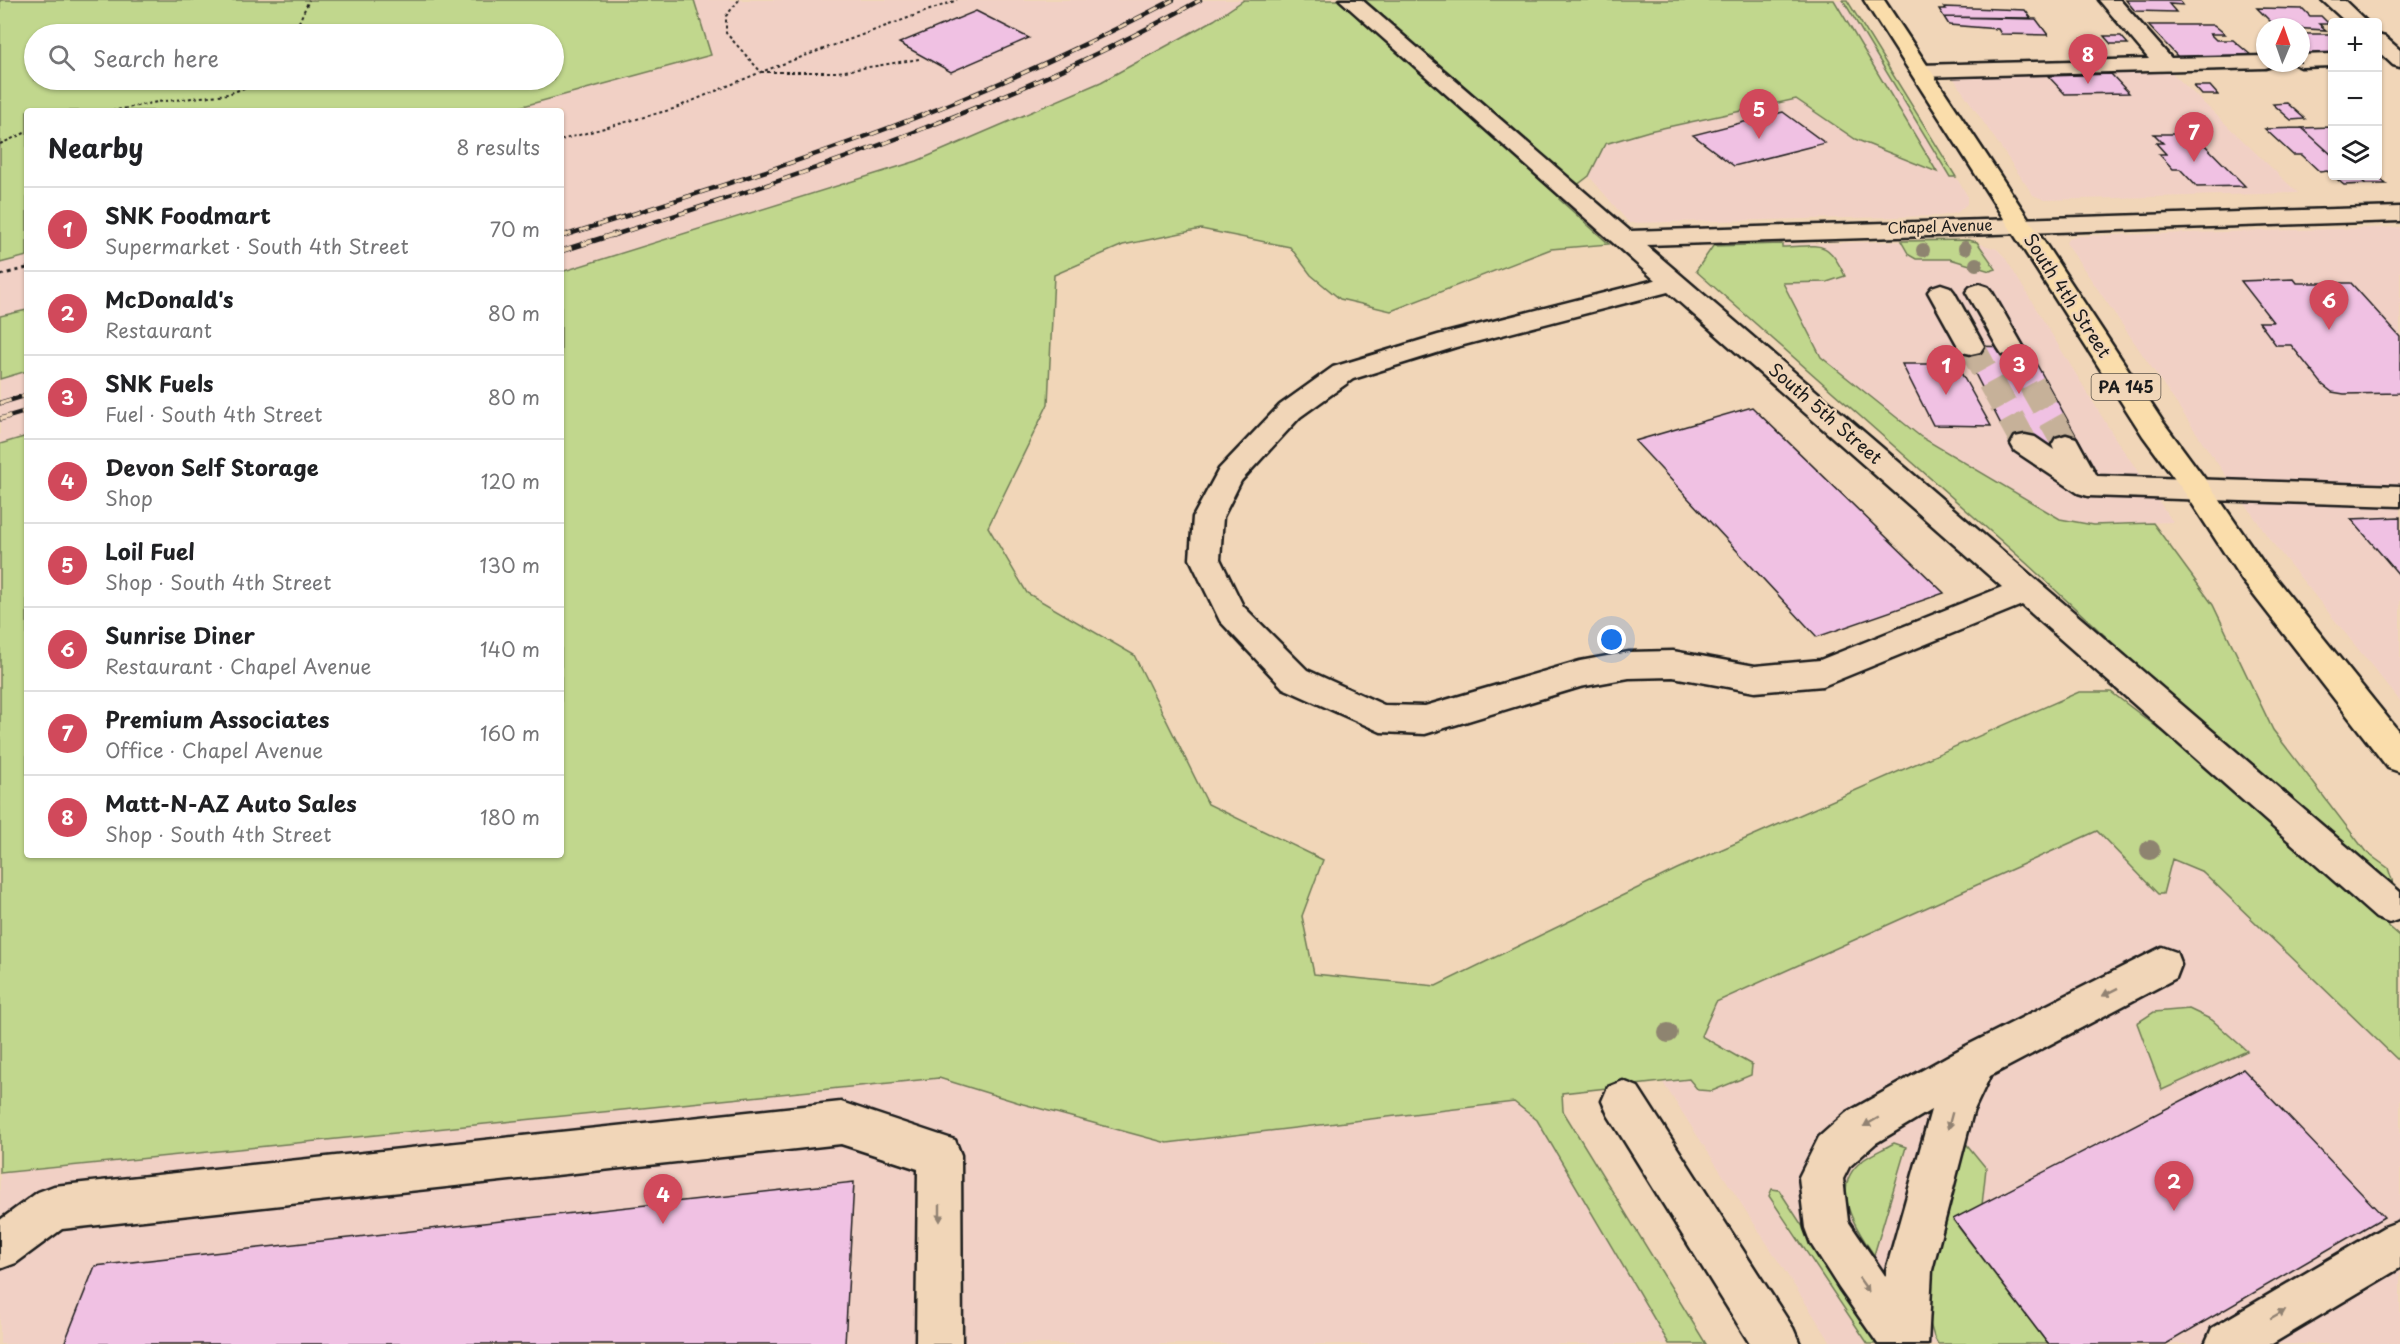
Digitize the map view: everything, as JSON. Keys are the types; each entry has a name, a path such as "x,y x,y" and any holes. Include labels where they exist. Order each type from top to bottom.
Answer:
{"main road":[{"name":"South 4th Street","path":"1874,0 2152,429 2198,490 2253,572 2400,758"}],"street":[{"name":"South 5th Street","path":"1350,0 2389,906"},
{"path":"2109,0 2165,64"},
{"path":"2332,0 2352,18"},
{"path":"2382,46 2394,59"},
{"path":"2310,61 2328,60"},
{"path":"1920,71 2256,62"},
{"name":"Chapel Avenue","path":"1623,238 2400,214"},
{"path":"1674,283 1447,341 1343,373 1290,411 1230,476 1208,517 1205,558 1231,613 1294,679 1381,718 1425,720 1580,674 1629,665 1673,664 1755,679 1823,673 2027,590"},
{"path":"1941,292 1971,346"},
{"path":"1979,292 2011,348"},
{"path":"2025,444 2088,486 2400,496"},
{"path":"2066,445 2088,486"},
{"path":"1905,1343 1827,1228 1821,1177 1834,1152 1861,1128 1976,1062 2162,966"},
{"path":"1905,1343 1909,1270 1953,1108 1976,1062"},
{"path":"1623,1101 1777,1344"},
{"path":"0,1247 54,1208 841,1124 940,1155 939,1344"},
{"path":"2228,1344 2400,1243"}],"path":[{"path":"300,24 309,0"},
{"path":"740,0 726,16 726,33 761,72 838,72 919,59"},
{"path":"564,139 673,109 761,72 957,0"},
{"path":"126,108 237,90"},
{"path":"0,144 24,133"},
{"path":"0,275 24,269"}],"shaded area":[{"path":"694,0 1244,0 1214,20 1101,82 917,162 564,271 564,108 516,108 711,56"},
{"path":"1513,0 1847,0 1967,195 1967,204 1957,213 1939,216 1629,223 1589,176 1605,144 1649,131"},
{"path":"2168,69 2298,193 2045,200 2033,195 1952,76"},
{"path":"2400,227 2400,701 2270,540 2066,243 2068,239 2079,236"},
{"path":"1968,240 1997,249 2004,256 2115,438 2173,522 2093,525 2060,519 1921,437 1821,357 1783,282 1780,260 1782,244"},
{"path":"24,257 24,311 0,316 0,263"},
{"path":"24,372 24,437 0,444 0,379"},
{"path":"2208,769 2400,936 2400,1344 1832,1344 1660,1078 1710,994"},
{"path":"999,995 1562,1092 1563,1111 1706,1344 0,1344 0,1094"}],"green space":[{"path":"0,0 694,0 711,55 516,108 24,108 24,257 0,263"},
{"path":"1244,0 1834,0 1937,172 1855,139 1796,99 1649,131 1605,144 1589,176 1559,199 1609,244 1551,249 1391,311 1340,299 1311,275 1290,247 1201,229 1123,245 1054,275 1048,404 988,527 1027,593 1134,655 1208,804 1323,860 1302,916 1314,974 1436,986 1677,869 2079,692 2111,692 2175,741 2400,936 2400,1062 2203,872 2172,859 2163,894 2158,894 2097,831 1716,1002 1701,1036 1752,1065 1751,1075 1712,1091 1698,1090 1689,1079 1562,1093 1563,1111 1706,1344 1669,1344 1537,1120 1514,1102 1167,1143 1023,1104 939,1078 0,1173 0,444 24,437 24,858 564,858 564,271 917,161 1101,82 1214,20"},
{"path":"1843,0 1847,0 1956,177 1950,177"},
{"path":"1968,240 1977,242 1996,269 1990,271 1950,259 1916,259 1909,255 1901,241"},
{"path":"1782,244 1782,247 1821,247 1833,255 1845,276 1827,282 1783,283 1821,357 1921,437 2060,519 2093,525 2153,523 2213,605 2273,730 2366,852 2388,868 2393,883 2400,891 2400,908 2025,562 1696,271 1713,246"},
{"path":"24,311 24,372 0,379 0,316"},
{"path":"2189,1009 2212,1020 2247,1051 2162,1090 2137,1023 2154,1012"},
{"path":"1959,1135 1986,1168 1982,1205 1953,1220 2048,1344 1938,1344 1934,1337 1924,1303"},
{"path":"1894,1143 1906,1147 1874,1255 1853,1221 1848,1208 1847,1183 1852,1171 1862,1161"},
{"path":"1772,1189 1779,1190 1879,1344 1868,1344 1769,1196"}],"building":[{"path":"2126,0 2179,0 2183,5 2169,4 2176,12 2135,11"},
{"path":"1944,7 2025,10 2031,18 1944,17 1939,9 1946,9"},
{"path":"2257,8 2303,9 2310,16 2321,16 2328,24 2319,24 2326,30 2310,29 2310,18 2267,18"},
{"path":"976,11 1029,38 951,72 899,43"},
{"path":"1944,17 2036,19 2048,35 2001,34 1998,29 1949,25"},
{"path":"2148,25 2214,25 2225,34 2210,34 2216,40 2233,40 2252,56 2179,58"},
{"path":"2310,34 2328,34 2328,58 2310,59"},
{"path":"2104,36 2121,36 2128,44 2111,44"},
{"path":"2111,74 2129,93 2065,94 2048,76"},
{"path":"2194,86 2210,86 2218,95 2202,95"},
{"path":"2287,103 2305,119 2291,120 2273,104"},
{"path":"1783,112 1825,143 1734,166 1693,135"},
{"path":"2328,127 2328,151 2302,128"},
{"path":"2302,128 2328,151 2328,172 2320,172 2302,155 2293,155 2265,129"},
{"path":"2154,134 2194,134 2245,186 2197,187 2180,169 2173,169 2159,154 2166,154 2156,143 2163,143"},
{"path":"2338,180 2361,180 2366,184 2344,185"},
{"path":"2361,180 2382,180 2386,184 2366,184"},
{"path":"2294,279 2297,283 2351,283 2400,337 2400,393 2344,394 2332,392 2323,385 2291,345 2276,345 2259,322 2273,322 2241,281"},
{"path":"1961,346 2027,347 2082,446 2011,444"},
{"path":"1902,364 1956,364 1991,426 1933,425"},
{"path":"1752,407 1944,593 1817,637 1635,441"},
{"path":"2400,517 2400,576 2351,519"},
{"path":"2243,1069 2384,1217 2166,1344 2048,1344 1953,1219"},
{"path":"854,1182 845,1344 64,1344 95,1266"}],"tunnel":[{"path":"1971,346 2025,444"},
{"path":"2011,348 2066,445"}],"railway":[{"path":"564,236 758,174 903,123 1035,67 1173,0"},
{"path":"611,236 837,161 985,104 1058,72 1200,0"},
{"path":"564,250 615,234"},
{"path":"0,403 24,396"},
{"path":"0,419 24,412"}],"place":[{"name":"Matt-N-AZ Auto Sales","path":"2088,84"},
{"name":"Loil Fuel","path":"1759,139"},
{"name":"Premium Associates","path":"2194,162"},
{"name":"Sunrise Diner","path":"2329,330"},
{"name":"SNK Fuels","path":"2019,394"},
{"name":"SNK Foodmart","path":"1946,395"},
{"name":"McDonald's","path":"2174,1211"},
{"name":"Devon Self Storage","path":"663,1224"}]}
